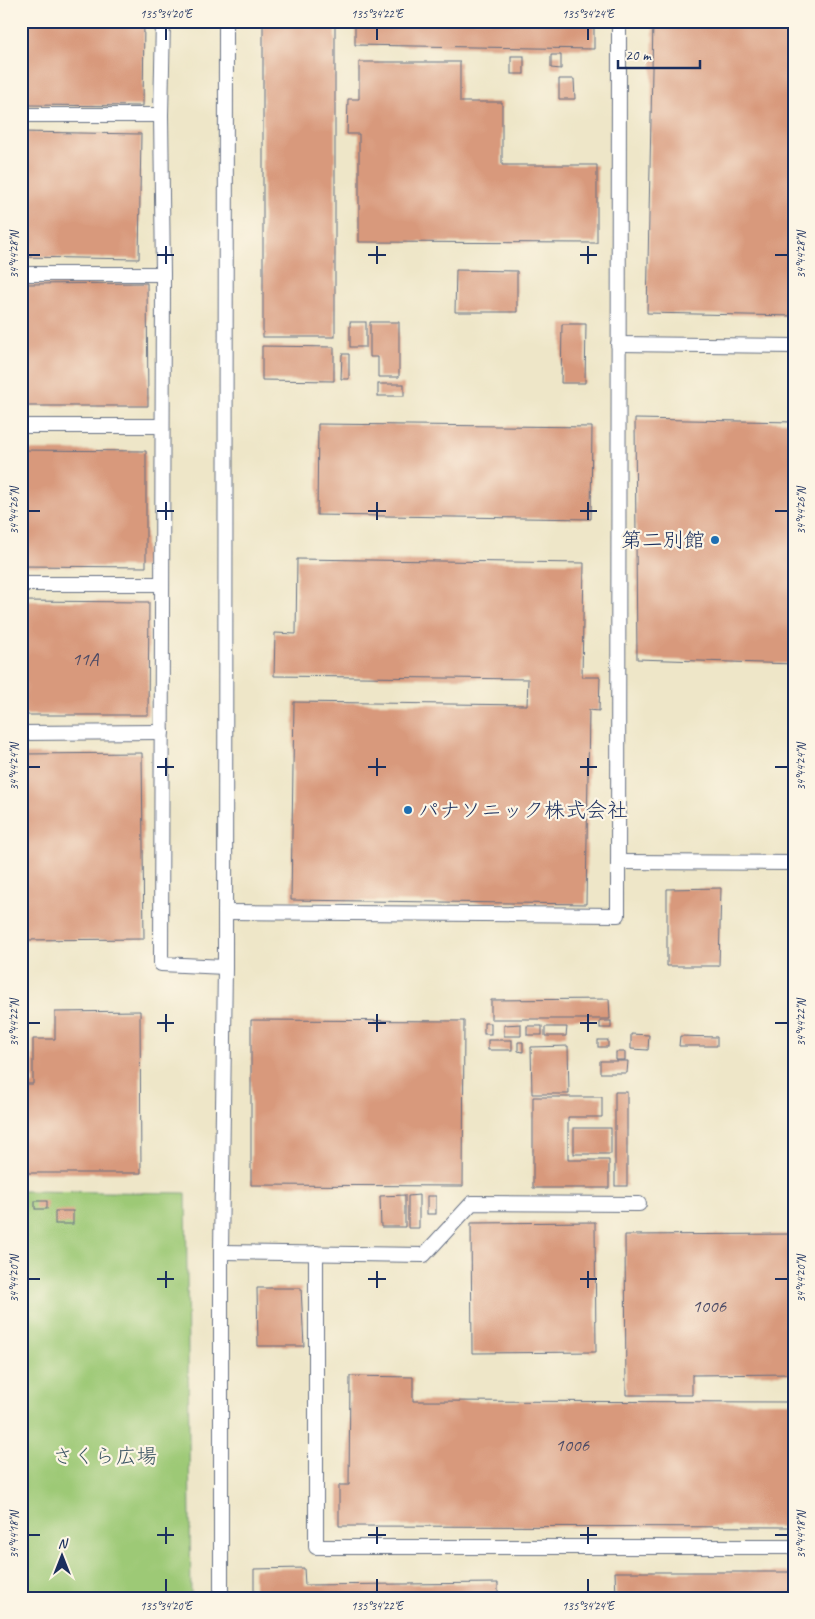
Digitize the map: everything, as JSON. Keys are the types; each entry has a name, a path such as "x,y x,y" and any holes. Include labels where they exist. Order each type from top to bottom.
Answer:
{"lane":[{"path":"163,21 161,115 163,274 161,964 225,967"},
{"path":"221,1598 221,1252 225,967 226,21"},
{"path":"225,912 618,915 619,21"},
{"path":"21,115 161,115"},
{"path":"21,274 163,274"},
{"path":"618,344 794,346"},
{"path":"21,426 162,426"},
{"path":"21,584 162,584"},
{"path":"21,733 162,732"},
{"path":"618,862 794,863"},
{"path":"221,1252 424,1255 472,1203 639,1204"},
{"path":"316,1254 316,1547 794,1547"}],"green space":[{"name":"さくら広場","path":"21,1191 186,1193 191,1598 21,1598"}],"building":[{"path":"21,21 144,21 143,106 21,105"},
{"path":"263,21 335,21 335,337 263,337"},
{"path":"355,21 594,21 594,49 355,45"},
{"path":"653,21 794,21 794,316 647,313"},
{"path":"551,55 561,55 561,69 551,68"},
{"path":"511,56 524,56 524,74 511,74"},
{"path":"359,62 460,62 460,102 502,102 502,165 597,165 597,243 359,242 359,134 347,134 348,99 359,99"},
{"path":"559,79 574,79 575,99 559,99"},
{"path":"21,132 141,134 139,259 21,257"},
{"path":"456,270 517,271 517,312 455,312"},
{"path":"147,283 148,406 21,406 21,284"},
{"path":"350,322 366,322 366,347 350,347"},
{"path":"370,322 399,322 399,377 378,377 378,357 370,357"},
{"path":"562,324 586,324 585,383 561,383"},
{"path":"262,346 334,347 334,381 262,380"},
{"path":"342,354 349,354 349,379 341,379"},
{"path":"378,384 404,384 404,396 378,396"},
{"name":"第二別館","path":"635,419 794,422 794,664 637,659"},
{"path":"318,424 592,427 591,519 317,515"},
{"path":"21,450 146,451 146,567 21,566"},
{"path":"297,559 584,563 582,677 600,677 599,711 589,710 586,904 291,900 294,702 527,705 528,679 274,676 275,633 296,634"},
{"path":"21,601 149,602 148,715 21,715"},
{"path":"142,753 144,939 21,940 21,754"},
{"path":"721,888 719,966 667,966 667,889"},
{"path":"609,999 610,1019 491,1019 491,1000"},
{"path":"140,1011 141,1173 21,1173 21,1084 33,1084 33,1039 55,1039 55,1012"},
{"path":"251,1020 464,1021 463,1186 251,1185"},
{"path":"600,1021 611,1021 611,1028 600,1028"},
{"path":"484,1023 491,1023 491,1034 484,1034"},
{"path":"521,1024 521,1036 504,1036 504,1025"},
{"path":"527,1026 542,1026 542,1035 527,1035"},
{"path":"545,1027 567,1027 566,1036 545,1036"},
{"path":"631,1034 649,1035 648,1050 631,1049"},
{"path":"680,1036 717,1037 717,1046 679,1046"},
{"path":"488,1040 512,1040 512,1050 488,1050"},
{"path":"598,1040 608,1040 608,1047 598,1047"},
{"path":"518,1042 523,1042 523,1052 518,1051"},
{"path":"568,1046 569,1094 532,1094 531,1047"},
{"path":"616,1052 625,1052 625,1060 616,1060"},
{"path":"600,1061 628,1061 627,1073 600,1073"},
{"path":"615,1092 627,1092 627,1186 615,1186"},
{"path":"533,1097 602,1097 602,1117 568,1117 568,1160 609,1160 609,1188 533,1188"},
{"path":"574,1128 611,1128 611,1154 574,1154"},
{"path":"405,1195 405,1227 381,1227 380,1196"},
{"path":"419,1195 419,1228 408,1228 408,1196"},
{"path":"427,1196 436,1196 436,1214 427,1214"},
{"path":"35,1201 47,1201 47,1209 35,1209"},
{"path":"55,1211 73,1211 73,1224 55,1224"},
{"path":"595,1222 596,1352 472,1353 471,1223"},
{"path":"794,1234 794,1374 692,1375 692,1395 626,1395 625,1235"},
{"path":"257,1288 301,1288 304,1346 258,1346"},
{"path":"350,1376 413,1377 413,1401 794,1402 794,1527 339,1526 339,1485 349,1485"},
{"path":"304,1568 305,1585 498,1583 498,1598 254,1598 254,1569"},
{"path":"615,1572 794,1572 794,1598 616,1598"}],"place":[{"name":"第二別館","path":"715,540"},
{"name":"パナソニック株式会社","path":"408,810"}]}
